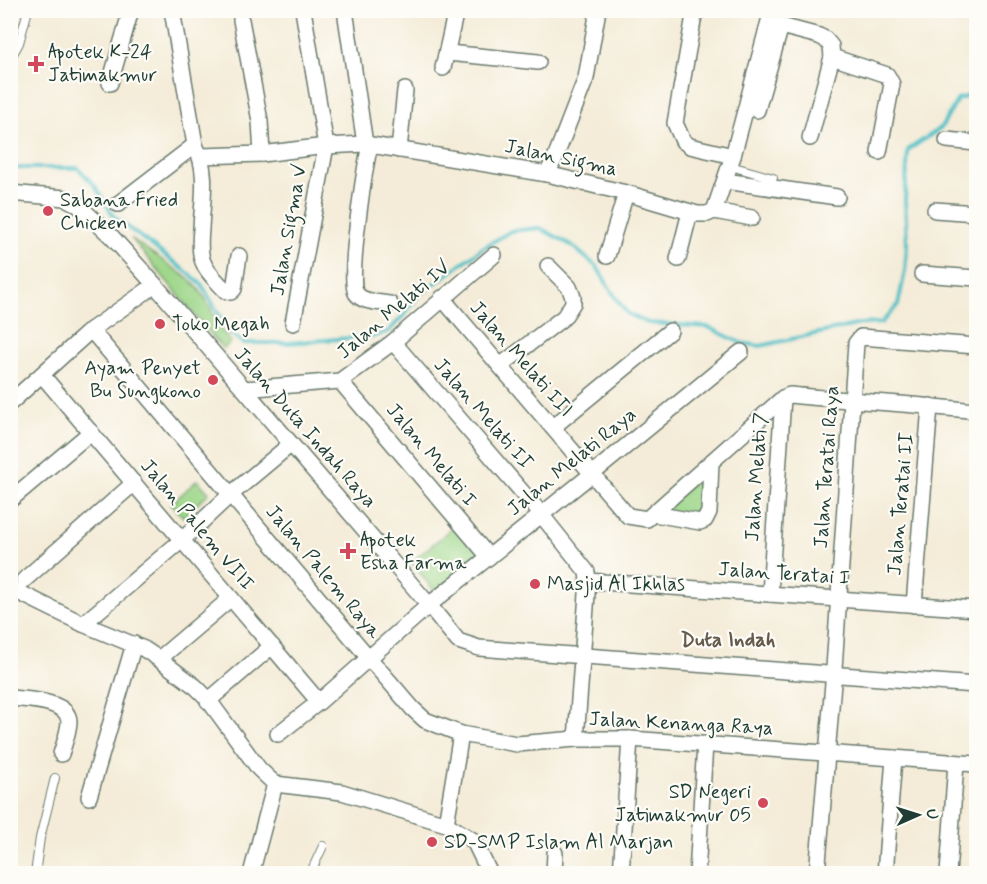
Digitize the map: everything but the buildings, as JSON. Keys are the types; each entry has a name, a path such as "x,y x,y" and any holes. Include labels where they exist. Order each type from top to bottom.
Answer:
{"street":[{"path":"110,83 131,10"},
{"path":"172,10 198,151 204,170 200,243 202,261 226,291 231,292 234,288 239,256"},
{"path":"303,10 326,146"},
{"path":"345,10 367,145 352,272 353,288 356,295 361,298 390,304"},
{"path":"456,10 446,61 538,62"},
{"path":"547,174 586,78 598,10"},
{"path":"695,10 675,123 683,141 729,169 837,197"},
{"path":"241,20 260,121 262,154"},
{"path":"774,20 819,36 831,46 832,57 810,138"},
{"path":"757,110 774,20"},
{"path":"714,211 774,20"},
{"path":"832,57 887,75 891,80 879,152"},
{"path":"399,150 405,90"},
{"path":"947,140 976,143"},
{"name":"Jalan Sigma","path":"198,151 262,154 326,146 367,145 547,174 690,212 707,214 714,211 752,218"},
{"name":"Jalan Sigma V","path":"293,323 326,146"},
{"path":"122,201 198,151"},
{"name":"Jalan Duta Indah Raya","path":"10,193 65,198 77,204 112,237 429,604 458,641 479,648 976,685"},
{"path":"607,256 626,194"},
{"path":"935,210 976,213"},
{"path":"678,259 690,212"},
{"name":"Jalan Melati IV","path":"244,389 340,381 393,342 494,255"},
{"path":"500,366 564,317 573,303 568,287 548,266"},
{"path":"922,274 976,278"},
{"path":"10,403 91,330 155,285"},
{"name":"Jalan Melati III","path":"442,298 628,516 647,519 654,514"},
{"name":"Jalan Palem Raya","path":"91,330 369,658 425,720 461,734 517,744 576,739"},
{"path":"553,427 670,332"},
{"name":"Jalan Teratai Raya","path":"817,873 834,674 856,343 861,338 976,346"},
{"name":"Jalan Melati II","path":"393,342 544,519"},
{"name":"Jalan Melati Raya","path":"278,734 319,702 429,604 489,557 544,519 592,474 741,351"},
{"name":"Jalan Palem VIII","path":"42,375 319,702"},
{"name":"Jalan Melati I","path":"340,381 489,557"},
{"path":"654,514 783,398 790,395 976,411"},
{"name":"Jalan Melati 7","path":"770,594 783,398"},
{"name":"Jalan Teratai II","path":"914,605 930,406"},
{"path":"10,500 91,432"},
{"path":"83,624 291,444"},
{"path":"654,514 700,522 705,520 709,512 711,462"},
{"path":"24,580 134,483"},
{"path":"544,519 587,572 588,581"},
{"name":"Jalan Teratai I","path":"588,581 976,609"},
{"name":"Jalan Kenanga Raya","path":"588,581 576,739 630,739 976,764"},
{"path":"10,588 159,659 196,687 259,769 275,784 342,792 446,824 474,841 490,873"},
{"path":"159,659 231,598"},
{"path":"208,701 272,646"},
{"path":"89,797 133,648"},
{"path":"10,698 54,704 63,709 68,716 69,723 62,754"},
{"path":"446,824 461,734"},
{"path":"621,873 630,739"},
{"path":"697,873 705,744"},
{"path":"885,873 894,758"},
{"path":"948,873 956,763"},
{"path":"251,873 275,784"},
{"path":"554,873 555,853"}],"lane":[{"path":"10,60 19,43 28,10"},
{"path":"729,169 734,167 773,178"},
{"path":"35,873 40,838 55,778"},
{"path":"310,873 323,846"},
{"path":"127,873 143,873"}],"green space":[{"path":"131,238 189,279 198,288 222,331 231,342 223,349"},
{"path":"707,470 704,517 660,513"},
{"path":"197,480 209,493 183,517 171,504"},
{"path":"460,522 485,552 435,592 411,562"}],"waterway":[{"path":"10,168 78,168 95,186 114,217 202,285 229,332 243,343 287,343 376,336 389,331 418,296 484,247 511,231 540,228 571,245 597,267 628,314 648,323 708,327 741,343 760,346 860,324 881,323 898,305 905,271 907,244 905,199 908,150 941,128 958,99 976,94"}],"place":[{"name":"Apotek K-24 Jatimakmur","path":"36,64"},
{"name":"Sabana Fried Chicken","path":"48,211"},
{"name":"Toko Megah","path":"160,324"},
{"name":"Ayam Penyet Bu Sungkono","path":"213,380"},
{"name":"Apotek Esha Farma","path":"348,551"},
{"name":"Masjid Al Ikhlas","path":"535,584"},
{"name":"SD Negeri Jatimakmur 05","path":"763,803"},
{"name":"SD-SMP Islam Al Marjan","path":"432,842"}],"district":[{"name":"Duta Indah","path":"728,640"}]}
